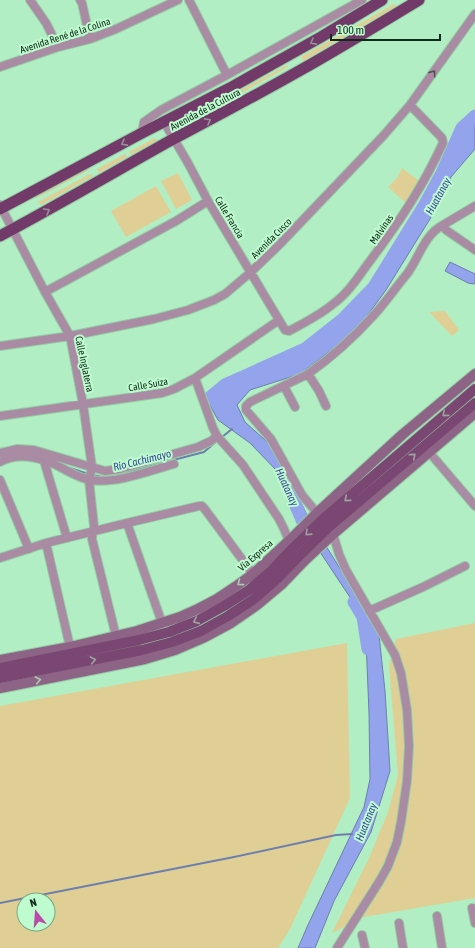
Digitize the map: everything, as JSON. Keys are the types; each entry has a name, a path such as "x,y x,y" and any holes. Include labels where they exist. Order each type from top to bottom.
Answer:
{"highway":[{"name":"Avenida de la Cultura","path":"0,208 230,88 321,37 382,0"},
{"name":"Avenida de la Cultura","path":"0,236 300,71 415,1"},
{"path":"291,54 300,71"}],"main road":[{"name":"Vía Expresa","path":"325,524 403,434 475,374"},
{"name":"Vía Expresa","path":"0,660 70,647 116,636 180,617 205,606 253,574 295,549 325,524 475,389"},
{"name":"Vía Expresa","path":"0,668 139,640 168,632 197,621 224,606 255,585 325,524 475,403"},
{"name":"Vía Expresa","path":"325,524 429,452 475,414"},
{"name":"Vía Expresa","path":"0,678 142,650 172,642 201,631 228,616 260,594 278,578 295,549"},
{"name":"Vía Expresa","path":"0,688 145,658 174,650 204,638 231,623 257,605 281,585 295,549"}],"street":[{"path":"30,0 46,23 58,47"},
{"path":"80,0 90,39"},
{"name":"Avenida René de la Colina","path":"0,67 58,47 90,39 116,29 178,0"},
{"path":"188,0 227,75"},
{"path":"142,134 144,122 161,110 362,0"},
{"name":"Avenida Cusco","path":"0,346 70,336 154,319 188,310 225,294 251,272 280,244 384,135 410,105 475,14"},
{"name":"Malvinas","path":"279,320 285,330 289,331 320,314 341,298 398,223 418,191 443,141 442,138 410,105"},
{"name":"Calle Francia","path":"164,122 208,201 279,320"},
{"path":"45,292 176,221 208,201"},
{"path":"337,948 379,882 388,866 397,842 407,781 408,746 407,710 401,673 395,655 346,570 325,524 302,495 271,439 246,410 246,406 250,402 308,374 356,334 375,314 409,271 431,233 475,206"},
{"name":"Calle Inglaterra","path":"0,208 70,336 83,404 94,526 92,539 116,636"},
{"path":"443,226 446,230 475,250"},
{"name":"Calle Suiza","path":"0,416 162,394 195,378 279,320"},
{"path":"308,374 319,391 326,406"},
{"path":"195,378 217,436 243,465 279,519 295,549"},
{"path":"284,386 295,407"},
{"path":"0,453 17,449 34,450 90,473 120,469 198,447 211,441 217,436"},
{"path":"429,452 475,506"},
{"path":"0,462 14,458 37,458 111,480 137,475 174,464"},
{"path":"44,461 67,538"},
{"path":"0,480 29,549"},
{"path":"0,558 46,543 202,506 253,574"},
{"path":"127,523 162,623"},
{"path":"46,543 70,647"},
{"path":"369,611 466,566"},
{"path":"472,908 475,923"},
{"path":"437,916 442,948"},
{"path":"399,923 403,948"},
{"path":"362,935 365,948"}],"shaded area":[{"path":"394,4 397,6 303,61 301,57"},
{"path":"287,65 288,67 236,96 235,93"},
{"path":"232,95 233,98 182,126 181,123"},
{"path":"155,138 157,141 130,155 129,152"},
{"path":"125,154 127,157 99,173 97,169"},
{"path":"87,166 89,170 37,198 32,196"},
{"path":"402,168 420,182 407,204 388,187 397,178"},
{"path":"178,173 192,200 176,209 161,181"},
{"path":"90,174 93,176 41,205 38,202"},
{"path":"156,186 171,212 126,237 111,211"},
{"path":"445,311 459,330 452,336 429,312"},
{"path":"475,623 475,898 364,917 332,933 369,858 388,812 398,775 389,665 396,639"},
{"path":"347,643 350,798 290,929 278,948 0,948 0,706"}],"water":[{"path":"475,116 475,149 451,177 430,219 386,290 356,331 300,374 250,390 237,405 245,422 275,449 308,517 359,599 379,635 385,691 390,771 371,832 334,901 315,948 298,948 364,807 370,779 366,640 363,617 320,552 275,469 250,443 218,420 207,400 225,385 305,349 343,319 374,287 424,206 443,171 462,128"},
{"path":"450,262 475,274 475,283 468,283 445,271"}],"waterway":[{"name":"Huatanay","path":"207,400 225,385 305,349 343,319 374,287 424,206 443,171 462,128 475,116"},
{"name":"Río Cachimayo","path":"222,437 232,429"},
{"name":"Río Cachimayo","path":"108,477 204,452 218,440"},
{"name":"Río Cachimayo","path":"70,468 88,474"},
{"name":"Río Cachimayo","path":"93,475 102,477"},
{"name":"Huatanay","path":"293,499 309,536"},
{"name":"Huatanay","path":"354,602 363,617 368,649"},
{"path":"0,903 234,857 336,835 352,834"}]}
